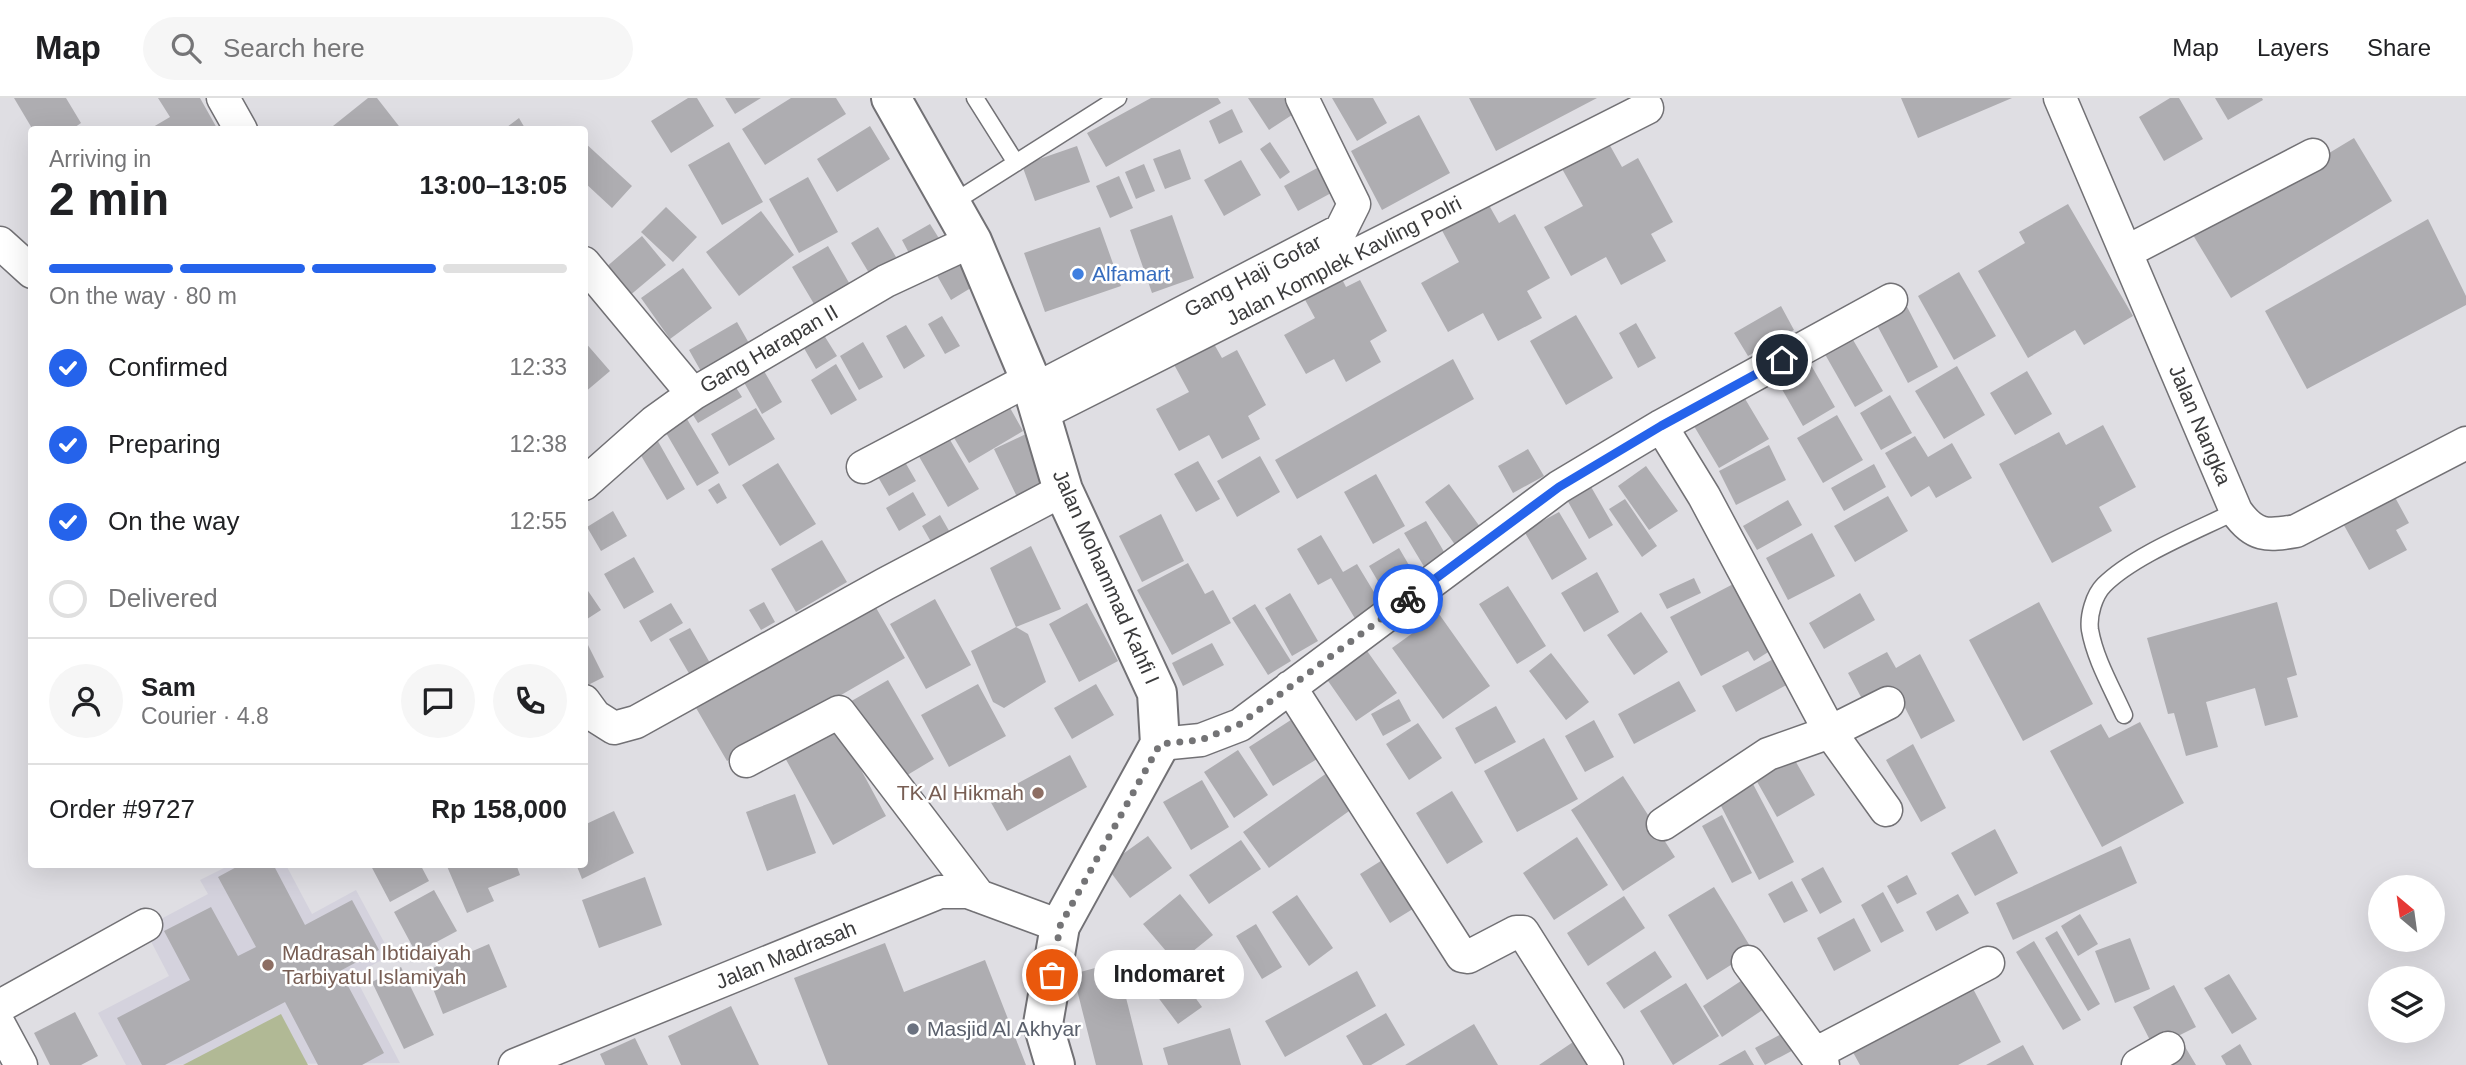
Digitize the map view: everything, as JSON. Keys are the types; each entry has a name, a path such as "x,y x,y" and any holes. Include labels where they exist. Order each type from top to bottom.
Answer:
{"main road":[{"name":"Jalan Mohammad Kahfi I","path":"891,98 972,241 1035,395 1063,491 1157,693 1160,744"},
{"path":"1055,1065 1043,1024 1060,926 1160,744"}],"street":[{"path":"223,98 239,126"},
{"name":"Gang Haji Gofar","path":"1035,395 1341,230 1354,204 1302,98"},
{"name":"Jalan Nangka","path":"2060,98 2128,251 2236,511 2246,525 2269,536 2296,531 2466,443"},
{"name":"Jalan Komplek Kavling Polri","path":"1035,395 1647,108"},
{"path":"2128,251 2313,155"},
{"name":"Gang Harapan II","path":"588,480 654,422 693,394 886,281 972,241"},
{"path":"0,243 28,268"},
{"path":"588,268 693,394"},
{"path":"1160,744 1201,740 1240,724 1559,487 1661,426 1891,300"},
{"path":"863,467 1035,395"},
{"path":"1661,426 1704,496 1830,732 1886,810"},
{"path":"588,706 595,716 614,729 636,722 884,584 1063,491"},
{"path":"1290,687 1462,956 1468,957 1516,932 1523,932 1607,1065"},
{"path":"1663,824 1768,754 1830,732 1888,703"},
{"path":"746,761 834,712 839,712 979,896"},
{"name":"Jalan Madrasah","path":"515,1065 940,892 968,892 1060,926"},
{"path":"0,1006 146,925"},
{"path":"1748,962 1819,1060 1988,963"},
{"path":"0,1026 21,1065"},
{"path":"2138,1065 2168,1048"}],"lane":[{"path":"975,98 1016,163"},
{"path":"951,204 1118,98"},
{"path":"2124,715 2096,654 2090,628 2091,610 2102,587 2124,569 2236,511"}],"shaded area":[{"name":"Madrasah Ibtidaiyah Tarbiyatul Islamiyah","path":"224,868 288,868 312,914 356,890 391,955 354,975 400,1063 126,1065 98,1013 169,976 144,928 208,894 200,880"}],"green space":[{"path":"281,1014 308,1065 183,1065"}],"building":[{"path":"14,98 66,98 81,123 77,126 31,126"},
{"path":"158,98 200,98 216,126 155,126 170,117"},
{"path":"368,98 377,98 399,126 333,126"},
{"path":"688,98 697,98 714,126 671,153 651,121"},
{"path":"725,98 761,98 735,114"},
{"path":"791,98 836,98 846,114 765,165 742,129"},
{"path":"1151,98 1218,98 1221,103 1106,167 1087,133"},
{"path":"1248,98 1284,98 1295,113 1269,130"},
{"path":"1332,98 1373,98 1387,123 1357,141"},
{"path":"1469,98 1597,98 1496,151"},
{"path":"1901,98 2012,98 1918,138"},
{"path":"2170,98 2179,98 2203,139 2164,161 2139,117"},
{"path":"2215,98 2262,98 2263,100 2228,120"},
{"path":"1232,109 1243,132 1219,144 1209,121"},
{"path":"1419,115 1450,173 1382,210 1351,151"},
{"path":"519,118 524,126 508,126"},
{"path":"870,126 890,159 837,192 817,159"},
{"path":"2354,138 2392,201 2231,298 2193,235"},
{"path":"729,142 763,202 722,225 688,165"},
{"path":"1270,142 1290,172 1280,179 1260,149"},
{"path":"1608,142 1622,167 1638,158 1673,222 1651,234 1666,261 1621,285 1606,257 1571,276 1544,227 1583,206 1561,167"},
{"path":"588,146 632,186 612,208 588,186"},
{"path":"1077,146 1090,182 1035,201 1022,165"},
{"path":"1180,149 1191,179 1165,189 1153,159"},
{"path":"1241,160 1261,195 1224,216 1204,180"},
{"path":"1144,164 1155,191 1136,199 1125,172"},
{"path":"1319,167 1333,192 1298,211 1284,186"},
{"path":"1119,176 1133,208 1110,218 1096,186"},
{"path":"808,177 838,232 799,253 769,199"},
{"path":"1485,198 1499,223 1515,214 1550,278 1527,291 1542,318 1498,341 1483,313 1448,332 1421,283 1459,262 1438,223"},
{"path":"2068,204 2133,316 2084,345 2075,330 2028,358 1978,271 2025,243 2019,232"},
{"path":"666,207 697,237 673,262 641,232"},
{"path":"761,211 794,255 739,296 706,252"},
{"path":"1172,215 1194,278 1152,293 1130,230"},
{"path":"2428,219 2466,296 2466,305 2307,389 2265,311"},
{"path":"930,224 940,240 911,257 902,240"},
{"path":"878,227 896,257 869,273 851,243"},
{"path":"1100,227 1121,286 1045,312 1024,253"},
{"path":"642,236 666,265 628,297 604,269"},
{"path":"828,246 852,288 817,309 792,267"},
{"path":"959,248 979,283 951,300 931,265"},
{"path":"1336,267 1346,287 1360,280 1387,331 1370,341 1381,362 1346,382 1334,359 1306,374 1284,335 1315,318 1298,287"},
{"path":"683,268 712,308 670,339 641,298"},
{"path":"1959,272 1996,336 1954,360 1918,296"},
{"path":"1902,297 1938,367 1908,383 1871,314"},
{"path":"1781,306 1794,330 1748,356 1734,333"},
{"path":"1576,315 1613,378 1566,405 1530,341"},
{"path":"942,316 960,346 945,354 928,324"},
{"path":"737,322 750,345 702,373 689,350"},
{"path":"1636,323 1656,358 1638,368 1619,333"},
{"path":"817,324 837,356 816,369 797,336"},
{"path":"906,325 925,356 904,369 886,336"},
{"path":"1849,333 1883,391 1855,407 1822,349"},
{"path":"1210,337 1222,358 1237,350 1266,405 1248,416 1260,439 1222,459 1209,435 1179,451 1156,409 1189,392 1171,359"},
{"path":"863,342 883,377 859,390 840,356"},
{"path":"588,346 610,371 588,390"},
{"path":"1807,358 1835,407 1803,426 1775,377"},
{"path":"757,359 782,402 762,414 737,370"},
{"path":"1453,359 1474,399 1297,499 1275,460"},
{"path":"836,364 857,400 831,415 811,380"},
{"path":"1957,366 1985,415 1944,439 1915,391"},
{"path":"2027,371 2052,414 2015,435 1990,393"},
{"path":"730,378 742,397 698,423 686,404"},
{"path":"1738,387 1769,439 1719,468 1688,416"},
{"path":"1890,395 1912,433 1881,450 1860,413"},
{"path":"1005,399 1023,431 969,463 950,431"},
{"path":"756,408 775,439 729,466 711,434"},
{"path":"684,414 719,473 697,486 662,426"},
{"path":"1837,415 1863,460 1823,483 1797,438"},
{"path":"2103,425 2136,487 2099,507 2112,531 2052,563 1999,464 2059,432 2066,445"},
{"path":"943,428 979,489 948,507 913,446"},
{"path":"651,429 685,489 667,500 632,440"},
{"path":"1026,434 1052,485 1019,501 994,449"},
{"path":"1915,436 1928,457 1952,443 1972,478 1936,498 1929,486 1911,497 1885,453"},
{"path":"1769,445 1786,480 1736,505 1719,471"},
{"path":"1528,449 1544,476 1513,493 1498,466"},
{"path":"901,455 916,481 889,496 874,470"},
{"path":"1260,456 1280,492 1237,517 1217,481"},
{"path":"1198,461 1220,499 1196,512 1174,474"},
{"path":"778,463 816,524 780,546 742,485"},
{"path":"1874,464 1886,487 1844,511 1831,488"},
{"path":"1646,466 1678,511 1649,530 1618,486"},
{"path":"1376,474 1405,526 1373,544 1344,492"},
{"path":"719,483 727,498 717,504 708,490"},
{"path":"1449,484 1483,531 1458,549 1425,502"},
{"path":"1590,485 1613,525 1589,539 1566,498"},
{"path":"2391,490 2409,523 2396,530 2407,550 2369,570 2341,520"},
{"path":"913,492 926,515 899,531 886,508"},
{"path":"1888,496 1908,531 1855,562 1834,526"},
{"path":"1625,499 1657,546 1642,557 1609,509"},
{"path":"1788,500 1802,525 1757,550 1743,526"},
{"path":"613,511 627,536 601,551 588,526"},
{"path":"1559,512 1587,559 1552,580 1524,531"},
{"path":"1161,514 1184,561 1142,582 1119,536"},
{"path":"940,515 956,543 938,554 922,526"},
{"path":"1426,521 1450,562 1429,575 1404,533"},
{"path":"1812,533 1835,576 1788,600 1766,558"},
{"path":"1321,535 1343,572 1357,564 1386,612 1360,627 1331,578 1318,585 1297,549"},
{"path":"822,540 847,582 796,612 771,569"},
{"path":"1031,546 1061,609 1016,627 990,568"},
{"path":"1399,548 1420,584 1390,602 1369,566"},
{"path":"634,557 654,592 624,609 604,574"},
{"path":"1188,563 1205,594 1213,590 1231,623 1172,655 1137,590"},
{"path":"1597,572 1619,612 1584,632 1561,593"},
{"path":"1694,578 1701,593 1667,609 1659,594"},
{"path":"1739,581 1773,649 1754,661 1748,651 1701,676 1670,617"},
{"path":"1508,586 1546,646 1517,664 1479,604"},
{"path":"588,591 601,610 588,618"},
{"path":"1290,593 1318,641 1292,656 1265,608"},
{"path":"1860,593 1875,620 1824,649 1809,623"},
{"path":"871,599 905,658 727,761 692,701"},
{"path":"935,599 971,665 926,689 890,624"},
{"path":"764,602 775,622 761,630 749,610"},
{"path":"2039,602 2093,704 2023,741 1969,640"},
{"path":"2277,602 2297,675 2287,678 2298,717 2265,726 2255,688 2206,702 2218,747 2186,756 2174,713 2168,714 2147,638"},
{"path":"671,603 683,623 651,642 639,621"},
{"path":"1087,603 1118,661 1079,682 1049,624"},
{"path":"1255,604 1291,661 1268,675 1232,618"},
{"path":"1641,612 1668,652 1634,675 1607,635"},
{"path":"1439,614 1490,686 1443,719 1392,648"},
{"path":"1016,627 1028,634 1046,682 1004,708 993,702 971,651"},
{"path":"690,628 714,670 694,682 669,639"},
{"path":"1360,641 1397,693 1356,721 1319,668"},
{"path":"1212,643 1224,665 1183,686 1172,663"},
{"path":"588,645 604,677 588,685"},
{"path":"1887,652 1896,668 1920,654 1955,721 1921,739 1897,692 1867,708 1848,673"},
{"path":"1551,653 1589,702 1566,720 1529,671"},
{"path":"1781,655 1794,681 1736,712 1722,686"},
{"path":"888,680 934,759 894,783 848,703"},
{"path":"1679,681 1696,711 1634,744 1618,714"},
{"path":"978,684 1006,736 949,767 921,715"},
{"path":"1096,684 1114,715 1072,739 1054,708"},
{"path":"1399,699 1411,721 1383,736 1371,714"},
{"path":"1496,706 1516,742 1475,764 1455,728"},
{"path":"832,716 886,816 833,845 778,745"},
{"path":"1297,716 1322,756 1273,786 1249,747"},
{"path":"1594,720 1614,757 1585,772 1565,736"},
{"path":"2140,722 2184,803 2102,847 2050,751 2101,724 2109,738"},
{"path":"1418,723 1442,758 1409,780 1386,744"},
{"path":"1544,738 1578,799 1517,832 1484,771"},
{"path":"1913,744 1946,808 1921,822 1886,760"},
{"path":"1238,750 1268,795 1234,818 1204,772"},
{"path":"1789,750 1815,795 1777,817 1751,771"},
{"name":"TK Al Hikmah","path":"1070,755 1087,787 1007,831 989,799"},
{"path":"1334,768 1359,804 1269,868 1243,832"},
{"path":"1623,776 1675,857 1623,891 1571,810"},
{"path":"1202,780 1229,827 1191,850 1163,802"},
{"path":"1753,784 1794,862 1759,880 1719,802"},
{"path":"1452,791 1483,842 1447,864 1416,813"},
{"path":"795,794 816,853 767,871 746,812"},
{"path":"614,811 634,853 582,879 578,868 588,868 588,823"},
{"path":"1722,815 1752,873 1732,883 1702,826"},
{"path":"1995,829 2018,873 1975,896 1951,853"},
{"path":"1148,836 1172,868 1130,898 1106,866"},
{"path":"1577,837 1608,885 1554,920 1523,873"},
{"path":"1241,840 1261,869 1209,904 1189,875"},
{"path":"2121,846 2137,883 2013,940 1996,903"},
{"path":"1392,854 1421,904 1390,923 1360,874"},
{"path":"1823,867 1842,902 1820,914 1801,879"},
{"name":"Madrasah Ibtidaiyah Tarbiyatul Islamiyah","path":"235,868 275,868 305,925 352,900 379,950 340,971 384,1053 362,1065 318,1065 285,1002 165,1065 142,1065 117,1018 190,980 164,931 211,907 238,956 256,947 218,877"},
{"path":"372,868 422,868 429,881 390,902"},
{"path":"448,868 517,868 520,875 488,888 494,901 467,913"},
{"path":"1907,875 1917,894 1897,904 1887,886"},
{"path":"645,877 662,925 599,948 582,900"},
{"path":"1792,881 1808,911 1784,923 1768,894"},
{"path":"1714,887 1753,951 1707,980 1668,915"},
{"path":"434,890 457,931 416,953 394,912"},
{"path":"1883,892 1904,931 1881,943 1861,905"},
{"path":"1180,894 1213,935 1177,964 1143,924"},
{"path":"1958,894 1969,913 1936,931 1926,912"},
{"path":"1297,895 1333,948 1309,966 1272,912"},
{"path":"1624,896 1645,928 1588,966 1567,933"},
{"path":"2080,914 2098,944 2078,956 2061,926"},
{"path":"1854,918 1871,951 1834,971 1817,938"},
{"path":"1256,924 1282,967 1262,979 1236,936"},
{"path":"2057,931 2100,1004 2088,1011 2045,938"},
{"path":"2130,938 2150,989 2115,1003 2095,951"},
{"path":"2034,941 2081,1020 2063,1030 2016,952"},
{"name":"Masjid Al Akhyar","path":"885,943 904,992 985,960 1026,1065 828,1065 794,978"},
{"path":"489,944 507,987 443,1014 426,971"},
{"path":"1655,951 1672,977 1624,1009 1606,983"},
{"path":"1167,958 1202,1007 1178,1024 1142,976"},
{"path":"1117,962 1143,1065 1096,1065 1073,974"},
{"path":"401,967 434,1035 404,1049 372,982"},
{"path":"1357,971 1376,1006 1285,1057 1265,1021"},
{"path":"2229,974 2257,1019 2232,1034 2204,988"},
{"path":"1750,975 1770,1005 1722,1037 1703,1006"},
{"path":"1969,981 2001,1042 1958,1065 1860,1065 1849,1045"},
{"path":"1686,983 1719,1036 1673,1065 1640,1011"},
{"path":"2174,985 2196,1027 2154,1048 2133,1007"},
{"path":"731,1006 759,1065 681,1065 668,1036"},
{"path":"75,1012 98,1056 81,1065 50,1065 34,1033"},
{"path":"1386,1013 1405,1045 1371,1065 1363,1065 1346,1036"},
{"path":"1474,1024 1498,1065 1405,1065"},
{"path":"1230,1028 1241,1065 1168,1065 1163,1048"},
{"path":"1791,1029 1801,1046 1765,1065 1755,1048"},
{"path":"635,1038 648,1065 605,1065 600,1054"},
{"path":"1579,1038 1597,1065 1539,1065"},
{"path":"2240,1044 2252,1065 2226,1065 2221,1056"},
{"path":"2023,1045 2034,1065 1986,1065"},
{"path":"2184,1045 2196,1065 2165,1065 2161,1059"},
{"path":"1745,1050 1754,1065 1718,1065"}],"way so far":[{"path":"1052,975 1060,926 1160,744 1201,740 1240,724 1408,599"}],"place":[{"name":"Alfamart","path":"1078,274"},
{"name":"TK Al Hikmah","path":"1038,793"},
{"name":"Madrasah Ibtidaiyah Tarbiyatul Islamiyah","path":"268,965"},
{"name":"Indomaret","path":"1052,975"},
{"name":"Masjid Al Akhyar","path":"913,1029"}],"route":[{"path":"1408,599 1559,487 1661,426 1782,360"}]}
